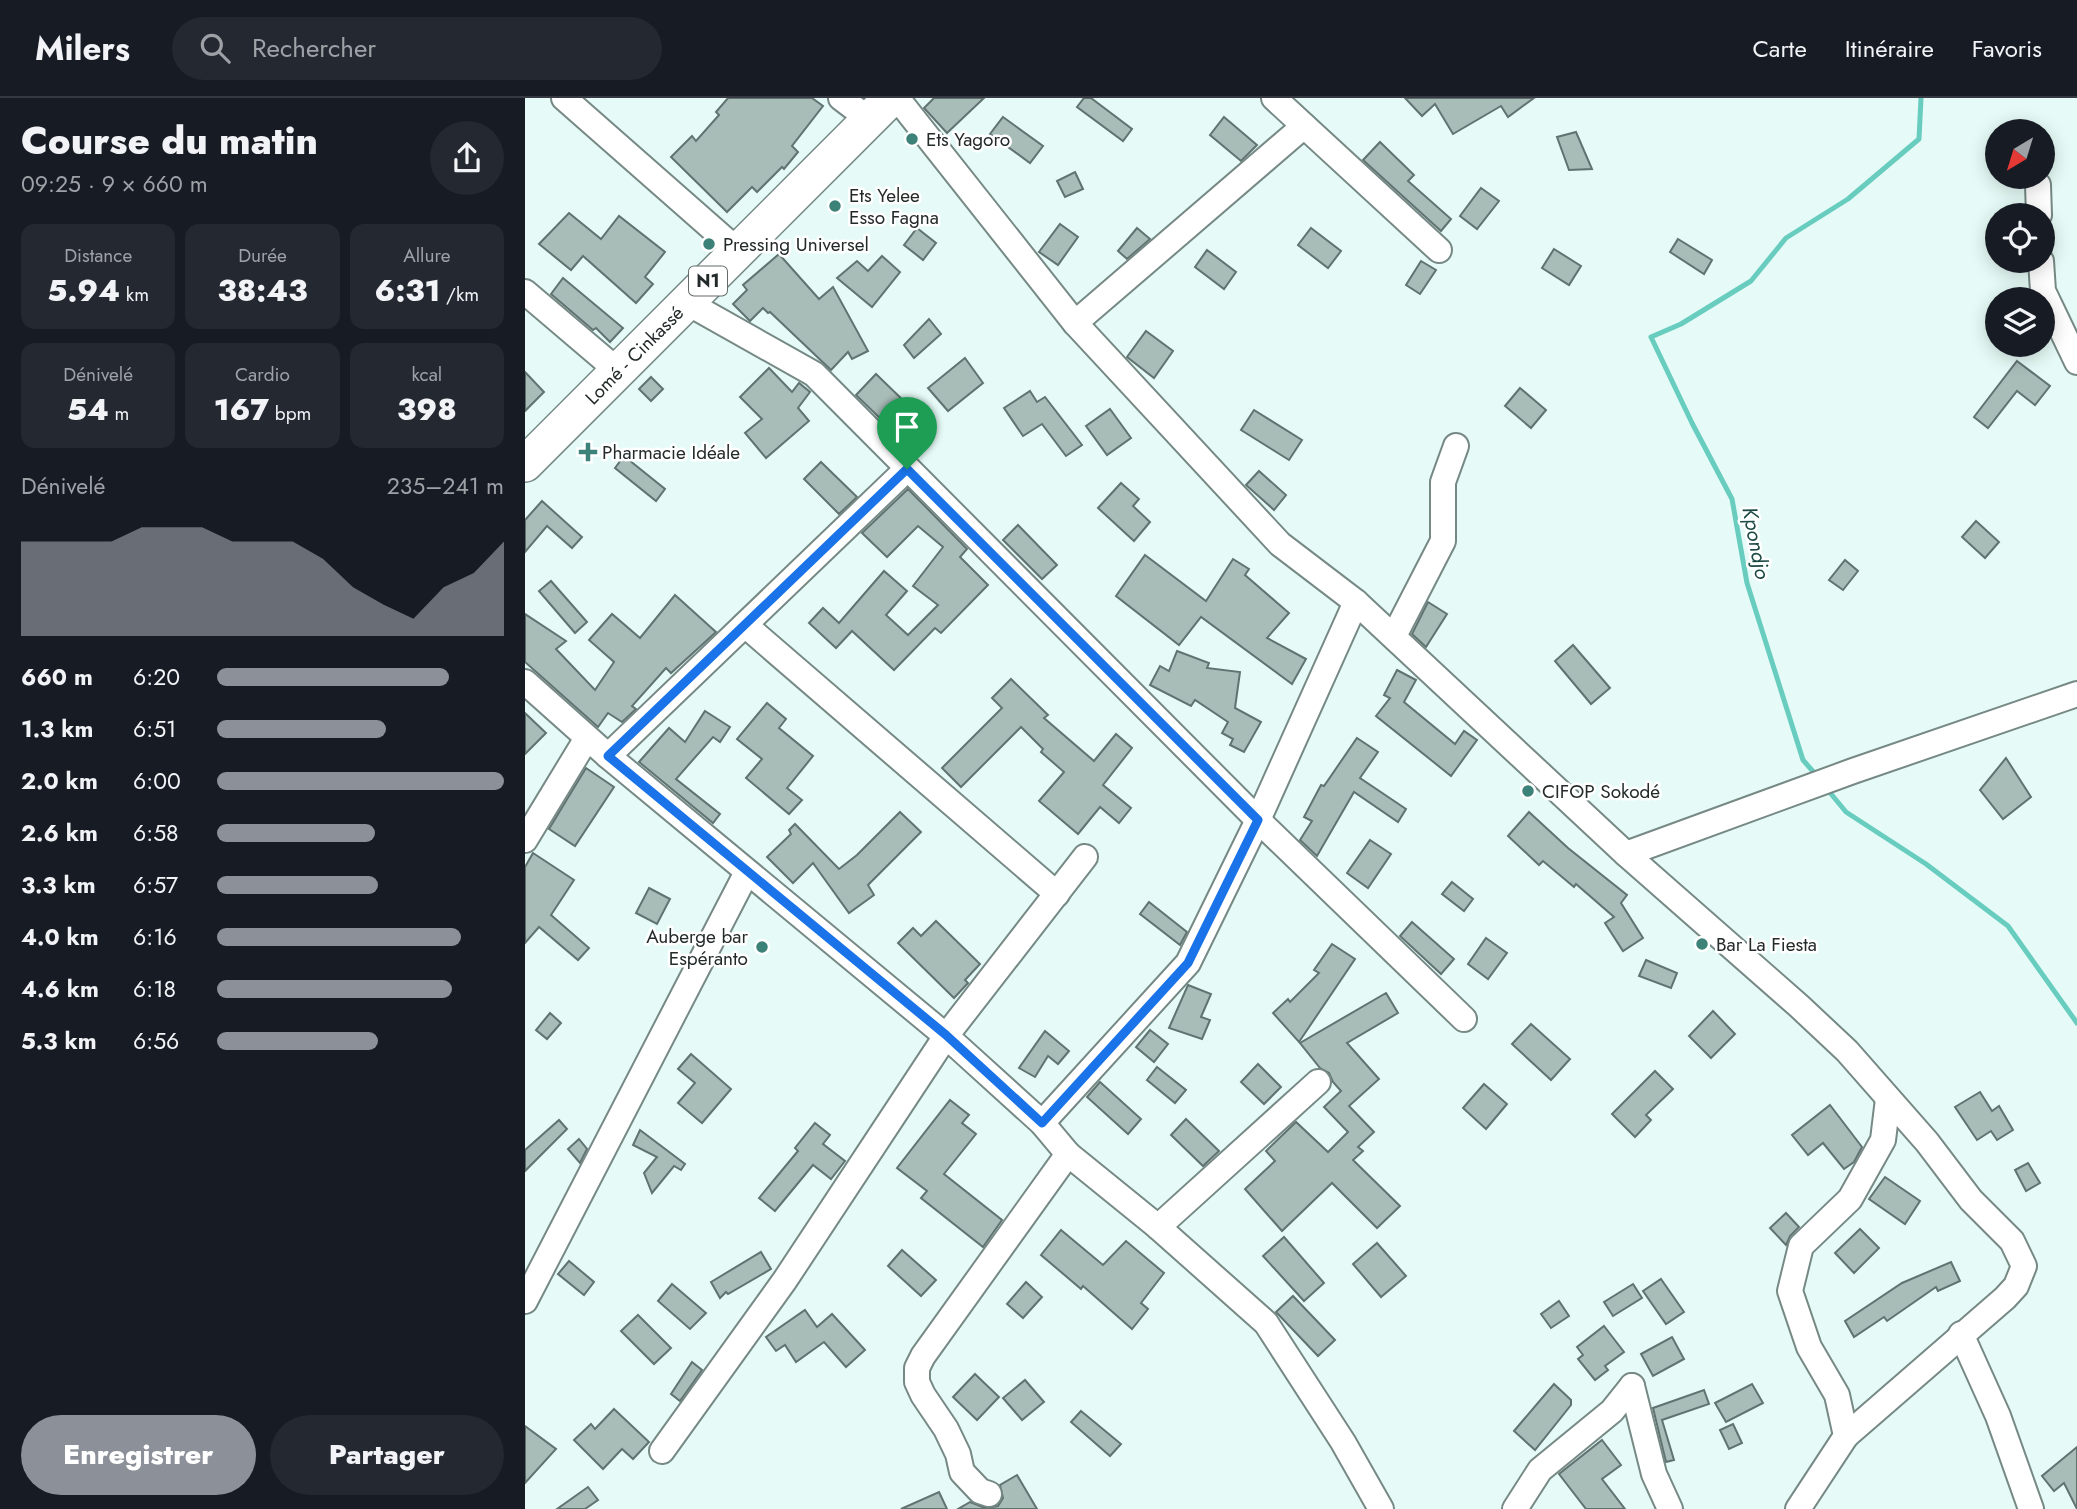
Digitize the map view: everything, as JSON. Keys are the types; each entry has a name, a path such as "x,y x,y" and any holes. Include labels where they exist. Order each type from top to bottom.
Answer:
{"highway":[{"name":"Lomé - Cinkassé","path":"525,464 886,105"}],"street":[{"path":"564,98 738,251"},
{"path":"841,98 886,105 1075,323 1280,544 1356,602 1626,854 1847,1051 1927,1142 1971,1200 2012,1241 2024,1266 2016,1286 1846,1436 1798,1509"},
{"path":"1274,98 1439,250"},
{"path":"1075,323 1304,127"},
{"path":"2042,273 2043,291 2077,362"},
{"path":"525,292 618,371"},
{"path":"686,302 814,374 1258,820 1464,1019"},
{"path":"1394,636 1443,541 1443,482 1456,446"},
{"path":"608,756 907,469"},
{"path":"1042,1123 1188,963 1258,820 1356,602"},
{"path":"745,625 1057,894"},
{"path":"525,682 608,756 946,1035 1042,1123 1068,1154 1158,1227 1265,1323 1343,1442 1381,1509"},
{"path":"1626,854 1853,771 2077,694"},
{"path":"525,841 587,738"},
{"path":"662,1451 785,1280 946,1035 1086,858"},
{"path":"525,1301 747,872"},
{"path":"1158,1227 1318,1082"},
{"path":"1846,1436 1837,1395 1809,1348 1790,1291 1801,1246 1850,1199 1883,1140 1888,1099"},
{"path":"989,1493 980,1491 963,1472 946,1429 917,1382 917,1368 1068,1154"},
{"path":"1961,1334 1998,1416 2031,1509"},
{"path":"1515,1509 1540,1470 1612,1411 1632,1386 1654,1474 1670,1509"}],"building":[{"path":"728,98 812,98 823,106 792,146 798,152 784,169 782,167 757,192 752,187 727,212 671,157 692,136 696,141 719,115 716,112"},
{"path":"934,98 984,98 947,133 924,108"},
{"path":"1084,98 1091,98 1132,129 1123,141 1077,107"},
{"path":"1405,98 1534,98 1508,117 1501,106 1453,134 1435,104 1422,116"},
{"path":"1003,117 1043,146 1030,163 990,134"},
{"path":"1224,117 1257,145 1241,161 1210,135"},
{"path":"1576,132 1592,169 1569,170 1557,137"},
{"path":"1380,142 1414,175 1408,181 1451,219 1441,231 1363,160"},
{"path":"1075,172 1083,189 1065,197 1057,181"},
{"path":"1481,188 1499,201 1477,229 1460,216"},
{"path":"569,213 601,239 619,216 665,252 645,277 653,284 636,303 583,256 571,270 539,244"},
{"path":"1060,224 1078,237 1058,265 1039,252"},
{"path":"917,228 936,243 923,260 904,245"},
{"path":"1137,228 1150,239 1127,259 1118,251"},
{"path":"1311,228 1341,251 1328,268 1298,245"},
{"path":"1678,239 1712,260 1704,274 1670,252"},
{"path":"1554,249 1581,266 1569,285 1542,268"},
{"path":"1207,250 1236,272 1224,289 1195,267"},
{"path":"779,254 819,299 833,287 868,351 852,359 848,352 831,370 770,312 763,308 750,321 733,304 747,290 743,285"},
{"path":"882,256 900,272 872,307 837,278 857,261 868,271"},
{"path":"1421,261 1436,270 1420,294 1406,285"},
{"path":"563,278 623,328 610,342 551,294"},
{"path":"929,319 941,334 914,358 904,345"},
{"path":"1146,331 1173,351 1154,378 1127,357"},
{"path":"965,358 983,383 948,411 928,388"},
{"path":"2017,361 2050,386 2035,405 2017,391 1988,428 1974,417"},
{"path":"769,368 792,392 799,383 810,392 798,408 809,421 766,458 745,433 762,419 740,397"},
{"path":"525,372 544,392 525,411"},
{"path":"876,374 907,404 887,425 856,395"},
{"path":"651,377 663,389 651,401 639,389"},
{"path":"1520,388 1546,410 1531,428 1505,406"},
{"path":"1030,391 1037,402 1045,397 1082,445 1066,456 1042,424 1023,436 1004,408"},
{"path":"1110,409 1131,438 1107,455 1086,426"},
{"path":"1254,410 1302,440 1289,460 1241,430"},
{"path":"624,456 665,489 656,501 615,468"},
{"path":"821,462 857,497 839,514 804,479"},
{"path":"1259,471 1286,495 1274,510 1246,485"},
{"path":"1121,483 1139,499 1133,506 1150,522 1134,541 1098,508"},
{"path":"908,489 967,549 960,557 988,585 941,633 935,628 894,670 852,631 836,648 809,623 823,608 839,623 884,571 907,591 886,615 908,635 938,605 913,586 943,547 918,526 887,557 862,533"},
{"path":"542,501 582,537 572,548 547,526 525,552 525,520"},
{"path":"1976,521 1999,542 1985,558 1962,537"},
{"path":"1018,525 1057,565 1042,579 1003,540"},
{"path":"1145,555 1206,601 1233,559 1249,569 1245,575 1289,613 1267,638 1306,659 1292,684 1201,617 1179,645 1116,596"},
{"path":"1845,560 1858,571 1843,590 1829,580"},
{"path":"551,581 587,622 575,633 539,591"},
{"path":"675,595 716,632 671,673 666,668 632,706 636,709 622,722 608,713 598,727 525,662 525,614 566,641 556,649 595,690 614,662 589,640 612,614 640,638"},
{"path":"1428,602 1447,614 1426,647 1412,634"},
{"path":"1573,645 1610,688 1591,704 1555,661"},
{"path":"1177,651 1209,663 1207,668 1240,672 1235,708 1261,722 1244,752 1230,745 1233,739 1222,733 1228,722 1195,700 1191,706 1150,685 1160,666 1169,671"},
{"path":"1397,670 1416,680 1404,702 1455,744 1464,731 1477,740 1451,776 1376,716 1390,698 1384,695"},
{"path":"1011,679 1048,715 1044,718 1094,761 1116,734 1132,748 1103,785 1131,808 1119,823 1100,807 1078,834 1039,801 1064,772 1041,752 1043,749 1021,727 961,787 942,768 1002,708 992,698"},
{"path":"767,703 786,719 779,728 813,756 787,788 802,800 789,814 746,778 762,759 737,739"},
{"path":"705,711 730,727 720,742 713,737 676,779 720,814 713,823 639,762 669,728 685,742"},
{"path":"525,713 546,733 525,754"},
{"path":"1357,738 1378,752 1360,778 1406,809 1398,822 1354,792 1317,856 1300,840 1312,821 1304,817 1321,785 1324,786"},
{"path":"2006,758 2031,797 2003,819 1980,790"},
{"path":"586,768 614,787 575,846 549,829"},
{"path":"900,812 921,832 868,885 874,895 849,913 813,863 793,883 767,857 791,834 789,830 795,824 839,869"},
{"path":"1529,812 1568,848 1627,895 1621,903 1643,938 1623,951 1605,923 1614,917 1576,884 1574,887 1543,861 1539,865 1508,836"},
{"path":"1370,840 1391,854 1368,888 1347,873"},
{"path":"533,853 574,880 551,915 589,948 578,960 539,927 525,943 525,867"},
{"path":"1452,882 1473,899 1464,911 1442,894"},
{"path":"649,888 670,899 657,924 636,913"},
{"path":"1149,902 1187,932 1180,945 1140,914"},
{"path":"936,921 980,964 965,980 968,983 954,998 898,943 913,928 921,936"},
{"path":"1412,922 1454,959 1441,974 1400,936"},
{"path":"1486,938 1507,953 1488,979 1468,964"},
{"path":"1332,944 1355,959 1299,1042 1273,1013 1288,999 1290,1002 1319,973 1314,970"},
{"path":"1646,960 1677,973 1671,988 1639,976"},
{"path":"1188,985 1211,994 1201,1017 1210,1020 1202,1039 1169,1028"},
{"path":"1386,993 1398,1013 1347,1043 1379,1079 1349,1106 1374,1132 1358,1147 1363,1151 1353,1160 1400,1206 1377,1228 1332,1183 1282,1231 1245,1189 1275,1161 1266,1151 1296,1122 1328,1152 1348,1132 1324,1107 1341,1091 1329,1073 1320,1068 1300,1043"},
{"path":"1713,1011 1735,1034 1711,1058 1689,1036"},
{"path":"550,1013 561,1023 547,1039 536,1030"},
{"path":"1531,1024 1570,1059 1551,1080 1512,1044"},
{"path":"1150,1030 1168,1044 1154,1062 1136,1047"},
{"path":"1045,1031 1069,1051 1058,1064 1048,1056 1035,1077 1019,1068"},
{"path":"691,1054 731,1089 702,1123 678,1103 695,1083 678,1069"},
{"path":"1258,1064 1281,1087 1264,1104 1241,1082"},
{"path":"1157,1067 1186,1090 1175,1103 1147,1080"},
{"path":"1655,1071 1673,1089 1646,1115 1651,1120 1635,1137 1612,1114"},
{"path":"1100,1082 1141,1119 1128,1134 1087,1097"},
{"path":"1484,1084 1507,1104 1486,1129 1463,1108"},
{"path":"1980,1092 1992,1111 1999,1106 2013,1130 1997,1140 1991,1131 1977,1140 1955,1107"},
{"path":"950,1100 969,1115 962,1123 976,1134 944,1174 1002,1220 983,1247 921,1198 927,1191 897,1168"},
{"path":"1830,1105 1862,1147 1854,1162 1844,1169 1823,1143 1808,1155 1792,1135"},
{"path":"1186,1119 1219,1151 1203,1166 1171,1135"},
{"path":"559,1120 567,1129 525,1171 525,1150"},
{"path":"815,1123 830,1135 823,1144 845,1161 831,1179 813,1165 775,1211 759,1198 798,1151 795,1148"},
{"path":"640,1130 685,1164 681,1170 674,1166 652,1193 644,1173 657,1157 633,1145"},
{"path":"579,1139 587,1149 580,1163 568,1149"},
{"path":"2028,1163 2040,1183 2026,1191 2015,1170"},
{"path":"1885,1177 1920,1201 1905,1224 1869,1199"},
{"path":"1786,1213 1799,1227 1786,1245 1770,1228"},
{"path":"1860,1229 1879,1248 1854,1273 1835,1253"},
{"path":"1061,1230 1103,1265 1126,1241 1164,1273 1141,1303 1148,1309 1132,1329 1083,1286 1081,1289 1041,1255"},
{"path":"1284,1237 1324,1283 1304,1301 1263,1256"},
{"path":"1377,1243 1406,1276 1381,1297 1353,1264"},
{"path":"902,1250 936,1280 921,1296 888,1266"},
{"path":"761,1252 771,1269 728,1294 726,1292 720,1298 711,1282"},
{"path":"569,1261 594,1282 584,1295 558,1274"},
{"path":"1951,1262 1960,1281 1938,1291 1936,1287 1887,1321 1884,1317 1854,1337 1845,1321 1902,1283"},
{"path":"1661,1279 1684,1312 1666,1324 1643,1291"},
{"path":"1026,1282 1042,1297 1023,1318 1007,1304"},
{"path":"672,1284 706,1313 690,1329 658,1301"},
{"path":"1633,1284 1642,1298 1613,1316 1604,1302"},
{"path":"1293,1296 1335,1340 1318,1356 1276,1312"},
{"path":"1559,1301 1569,1316 1551,1328 1541,1314"},
{"path":"805,1310 817,1327 832,1314 865,1350 846,1367 824,1342 796,1362 785,1345 776,1351 766,1337"},
{"path":"638,1315 671,1348 654,1364 621,1331"},
{"path":"1604,1326 1624,1352 1605,1366 1608,1370 1595,1380 1578,1359 1583,1355 1577,1347"},
{"path":"1672,1337 1684,1359 1653,1376 1641,1354"},
{"path":"692,1362 702,1370 680,1401 671,1394"},
{"path":"975,1374 999,1397 977,1420 953,1397"},
{"path":"1025,1380 1044,1402 1022,1420 1003,1398"},
{"path":"1554,1384 1571,1400 1571,1405 1535,1450 1514,1431"},
{"path":"1752,1384 1763,1403 1726,1422 1715,1403"},
{"path":"1704,1390 1709,1404 1662,1420 1674,1460 1666,1462 1653,1408"},
{"path":"614,1409 649,1442 633,1459 622,1449 603,1469 574,1440 591,1424 595,1429"},
{"path":"1081,1411 1121,1444 1110,1456 1071,1422"},
{"path":"1733,1424 1742,1443 1729,1449 1720,1430"},
{"path":"525,1426 556,1449 525,1483"},
{"path":"1602,1440 1621,1465 1602,1479 1625,1509 1586,1509 1559,1474"},
{"path":"2077,1447 2077,1509 2064,1483 2054,1491 2042,1476"},
{"path":"1017,1475 1037,1509 958,1509 970,1502 985,1508 998,1506 1003,1498 1000,1485"},
{"path":"588,1487 598,1500 585,1509 557,1509"},
{"path":"939,1492 947,1509 901,1509"}],"waterway":[{"name":"Kpondjo","path":"1817,776 1803,760 1747,583 1732,499 1651,337 1681,324 1751,281 1786,238 1848,199 1919,139 1921,98"},
{"name":"Kpondjo","path":"1827,789 1846,812 1926,864 2008,926 2077,1023"}],"place":[{"name":"Ets Yagoro","path":"912,139"},
{"name":"Ets Yelee Esso Fagna","path":"835,206"},
{"name":"Pressing Universel","path":"709,244"},
{"name":"Pharmacie Idéale","path":"588,452"},
{"name":"CIFOP Sokodé","path":"1528,791"},
{"name":"Bar La Fiesta","path":"1702,944"},
{"name":"Auberge bar Espéranto","path":"762,947"}],"route":[{"path":"907,469 1258,820 1188,963 1042,1123 946,1035 608,756 907,469"}]}
